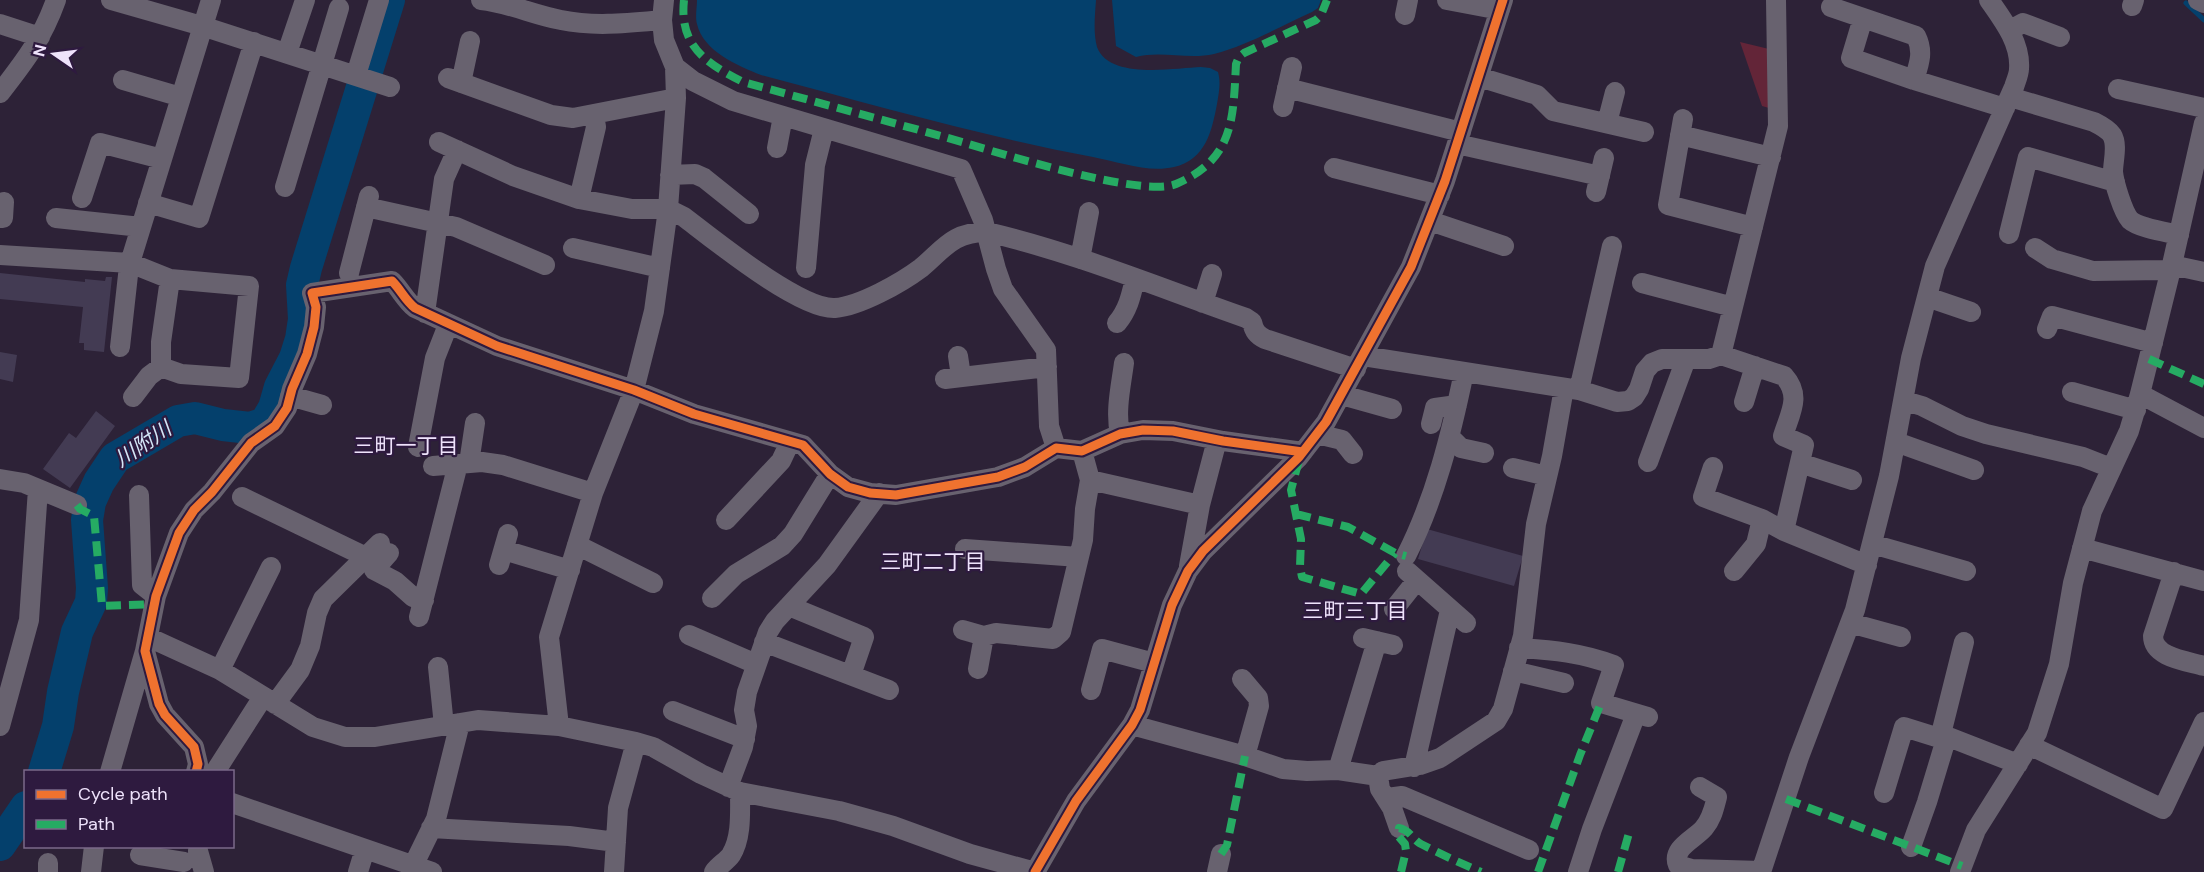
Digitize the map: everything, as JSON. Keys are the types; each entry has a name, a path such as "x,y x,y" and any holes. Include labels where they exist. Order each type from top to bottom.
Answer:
{"street":[{"path":"0,93 30,55 46,26 56,0"},
{"path":"111,0 254,42 390,87"},
{"path":"120,347 130,263 211,0"},
{"path":"287,53 304,0"},
{"path":"361,76 379,0"},
{"path":"481,0 521,8 560,20 586,24 662,20"},
{"path":"560,726 549,637 593,493 634,390 654,311 668,208 676,98 675,67 664,40 662,20 664,0"},
{"path":"146,644 220,670 313,727 345,737 375,737 478,720 560,726 653,747 734,789 839,811 893,826 969,854 1035,872 1076,801 1132,725 1140,710 1172,605 1188,571 1203,551 1303,452 1317,434 1342,395 1412,267 1440,195 1501,5 1447,0"},
{"path":"1721,355 1778,126 1776,0"},
{"path":"2198,0 2204,3"},
{"path":"1700,787 1717,797 1712,815 1704,829 1678,851 1676,859 1678,865 1692,869 1761,872 1799,757 1850,623 1867,565 1905,401 1911,358 1935,266 2007,102 2019,69 2010,30 1994,2"},
{"path":"1831,7 1916,36 1922,47 1914,80"},
{"path":"285,178 298,121 322,64 339,8"},
{"path":"1863,18 1851,58 1914,80 2094,122 2106,129 2113,136 2115,182 2130,219 2139,225 2179,236"},
{"path":"2010,30 2023,22 2060,36"},
{"path":"0,24 40,37"},
{"path":"148,203 199,218 254,42"},
{"path":"470,42 455,80 552,115 573,118 676,98"},
{"path":"675,67 693,81 733,101 961,168 983,220 1003,289 1046,350 1049,426 1056,448"},
{"path":"1292,67 1285,98 1459,138 1600,175"},
{"path":"1479,77 1538,95 1553,111 1644,132"},
{"path":"123,80 181,97"},
{"path":"2118,89 2204,108"},
{"path":"1607,123 1615,92"},
{"path":"579,199 596,128 594,115"},
{"path":"777,148 783,116"},
{"path":"1753,227 1668,206 1682,127 1771,157"},
{"path":"1960,872 1976,830 2018,764 2043,717 2059,664 2073,583 2092,511 2129,431 2138,402 2203,128"},
{"path":"806,268 815,165 824,129"},
{"path":"80,188 100,143 162,159"},
{"path":"425,313 448,146 513,176 579,199 632,209 668,208 792,293 809,302 833,308 846,305 904,281 953,240 979,232 987,232 1110,267 1135,279 1246,318 1252,322 1258,336 1265,339 1359,363 1464,372 1571,389 1617,402 1628,401 1639,389 1645,371 1652,363 1662,359 1709,359 1721,355 1784,376 1791,384 1795,394 1783,436 1804,445 1784,531"},
{"path":"2009,234 2028,157 2115,182"},
{"path":"1334,168 1440,195"},
{"path":"670,175 695,174 704,178 749,214"},
{"path":"346,263 368,200 456,227 530,265"},
{"path":"1080,259 1089,212"},
{"path":"56,218 141,226"},
{"path":"1430,221 1504,246"},
{"path":"1378,776 1383,771 1414,766 1440,758 1496,721 1503,709 1519,648 1528,598 1536,524 1547,476 1612,246"},
{"path":"573,248 660,268"},
{"path":"2035,248 2052,259 2093,271 2181,267 2204,272"},
{"path":"0,255 130,263 170,279 249,286 239,378 181,374 161,367"},
{"path":"1203,303 1212,274"},
{"path":"161,367 161,342 170,279"},
{"path":"1117,323 1125,314 1135,279"},
{"path":"110,770 146,644 156,596 178,533 194,510 212,492 251,443 275,426 287,408 307,354 314,327 316,307 312,293 392,281 402,291 407,301 448,325 497,346 634,390 694,414 803,445 830,474 848,487 879,493 896,495 999,477 1025,467 1056,448 1082,451 1120,434 1143,430 1173,431 1217,440 1303,452"},
{"path":"1642,283 1733,307"},
{"path":"1927,297 1971,312"},
{"path":"2047,329 2052,316 2153,342"},
{"path":"418,447 435,358 448,325"},
{"path":"958,356 953,378 1047,368"},
{"path":"1648,462 1686,359"},
{"path":"1120,434 1118,410 1124,363"},
{"path":"1744,402 1755,366"},
{"path":"133,397 149,376 161,367"},
{"path":"1394,609 1410,569 1417,534 1450,437 1464,372"},
{"path":"2072,392 2138,402 2204,428"},
{"path":"1342,395 1392,409"},
{"path":"290,396 322,405"},
{"path":"1905,401 1986,434 2065,452 2111,468"},
{"path":"1431,424 1435,408 1457,405"},
{"path":"216,770 269,700 300,670 310,646 317,612 323,599 366,557 384,548 374,570 395,580 422,608 474,423"},
{"path":"1317,434 1342,440 1353,454"},
{"path":"1450,437 1461,447 1484,453"},
{"path":"1188,571 1200,505 1217,440"},
{"path":"726,520 782,461 790,442"},
{"path":"1896,442 1974,470"},
{"path":"963,630 984,636 996,633 1053,639 1061,632 1078,599 1079,557 1090,480 1082,451"},
{"path":"433,466 482,462 503,465 593,493"},
{"path":"1800,463 1852,480"},
{"path":"1713,467 1703,497 1762,519 1784,531 1867,565"},
{"path":"1513,468 1547,476"},
{"path":"712,598 736,574 782,546 830,474"},
{"path":"0,479 24,483 77,505"},
{"path":"1090,480 1200,505"},
{"path":"0,726 3,704 29,620 38,489"},
{"path":"714,872 731,855 737,839 734,789 747,726 745,701 764,642 775,621 827,565 879,493"},
{"path":"139,495 142,585 156,596"},
{"path":"254,497 366,557"},
{"path":"1734,571 1756,544 1762,519"},
{"path":"1872,544 1966,571"},
{"path":"577,545 653,583"},
{"path":"2082,548 2204,581"},
{"path":"504,549 570,570"},
{"path":"965,549 1079,557"},
{"path":"220,670 271,567"},
{"path":"1410,569 1466,623"},
{"path":"2174,572 2153,642 2161,653 2204,666"},
{"path":"789,606 864,637 851,675"},
{"path":"1414,766 1450,610"},
{"path":"1850,623 1901,637"},
{"path":"688,635 756,664"},
{"path":"978,669 984,636"},
{"path":"1338,771 1378,641"},
{"path":"764,642 889,690"},
{"path":"1911,847 1928,802 1964,642"},
{"path":"146,644 159,704 165,715 194,747 198,764 196,770"},
{"path":"1519,648 1567,651 1591,656 1614,665 1601,703 1642,716 1592,829 1578,872"},
{"path":"1091,690 1102,649 1154,663"},
{"path":"413,866 436,819 452,725 438,667"},
{"path":"1513,671 1564,683"},
{"path":"1242,679 1258,698 1259,706 1245,756"},
{"path":"673,711 745,739"},
{"path":"2029,745 2163,809 2204,722"},
{"path":"1132,725 1293,771 1338,771 1378,776"},
{"path":"1884,793 1904,727 1936,737 1944,735 2018,764"},
{"path":"614,872 618,808 636,742"},
{"path":"1378,776 1380,789 1387,798 1399,828"},
{"path":"1387,798 1402,796 1529,850"},
{"path":"234,804 432,872"},
{"path":"431,828 569,836 616,842"},
{"path":"91,872 94,848"},
{"path":"358,872 365,849"},
{"path":"140,855 188,858 204,872"}],"shaded area":[{"path":"1740,42 1769,49 1769,108 1762,106"}],"water":[{"path":"697,0 1096,0 1096,41 1104,57 1115,64 1143,70 1201,67 1218,72 1219,88 1215,114 1210,134 1200,151 1194,158 1174,167 1144,168 1051,149 926,119 761,75 732,62 706,42 697,24"},
{"path":"1112,0 1321,0 1318,8 1312,12 1227,50 1204,56 1155,54 1136,57 1116,46"}],"building":[{"path":"0,273 85,282 85,279 105,281 106,277 112,277 104,352 84,350 84,343 79,343 83,307 0,299"},
{"path":"0,352 17,355 13,382 0,379"},
{"path":"96,411 115,426 70,488 43,469 69,433 76,438"},
{"path":"1427,529 1523,556 1514,586 1418,559"}],"waterway":[{"name":"川附川","path":"45,770 58,726 63,692 77,632 91,602 87,520 90,502 99,482 115,458 178,421 195,418 223,425 250,428 265,423 274,408 280,387 295,358 301,339 304,319 302,285 306,268 389,0"},
{"path":"2186,3 2204,20"},
{"name":"川附川","path":"0,845 24,810"}],"marked path":[{"path":"684,0 686,30 698,51 717,68 743,82 1062,170 1131,185 1158,187 1176,184 1195,174 1220,150 1231,120 1236,64 1239,57 1316,20 1321,15 1327,0"},
{"path":"2149,359 2204,384"},
{"path":"1299,460 1291,490 1301,539 1302,577 1361,594 1395,553"},
{"path":"77,505 94,516 102,606 154,604"},
{"path":"1296,514 1348,527 1395,553 1406,556"},
{"path":"1538,872 1601,703"},
{"path":"1221,854 1227,845 1245,756"},
{"path":"1786,799 1962,866"},
{"path":"1401,872 1406,851 1405,844 1398,836 1399,828 1421,844 1481,872"},
{"path":"1618,872 1629,833"}],"cycle path":[{"path":"1035,872 1076,801 1132,725 1140,710 1172,605 1188,571 1203,551 1299,457 1326,422 1411,267 1445,181 1503,0"},
{"path":"196,770 198,764 194,747 165,715 159,704 145,651 156,596 179,533 194,510 212,492 251,443 275,426 287,408 292,389 307,354 314,327 316,307 312,293 392,281 415,308 497,346 634,390 694,414 803,445 830,474 848,487 870,493 896,495 998,477 1025,467 1056,448 1082,451 1120,434 1143,430 1173,431 1223,441 1303,452"}],"district":[{"name":"三町一丁目","path":"406,446"},
{"name":"三町二丁目","path":"933,562"},
{"name":"三町三丁目","path":"1355,611"}]}
